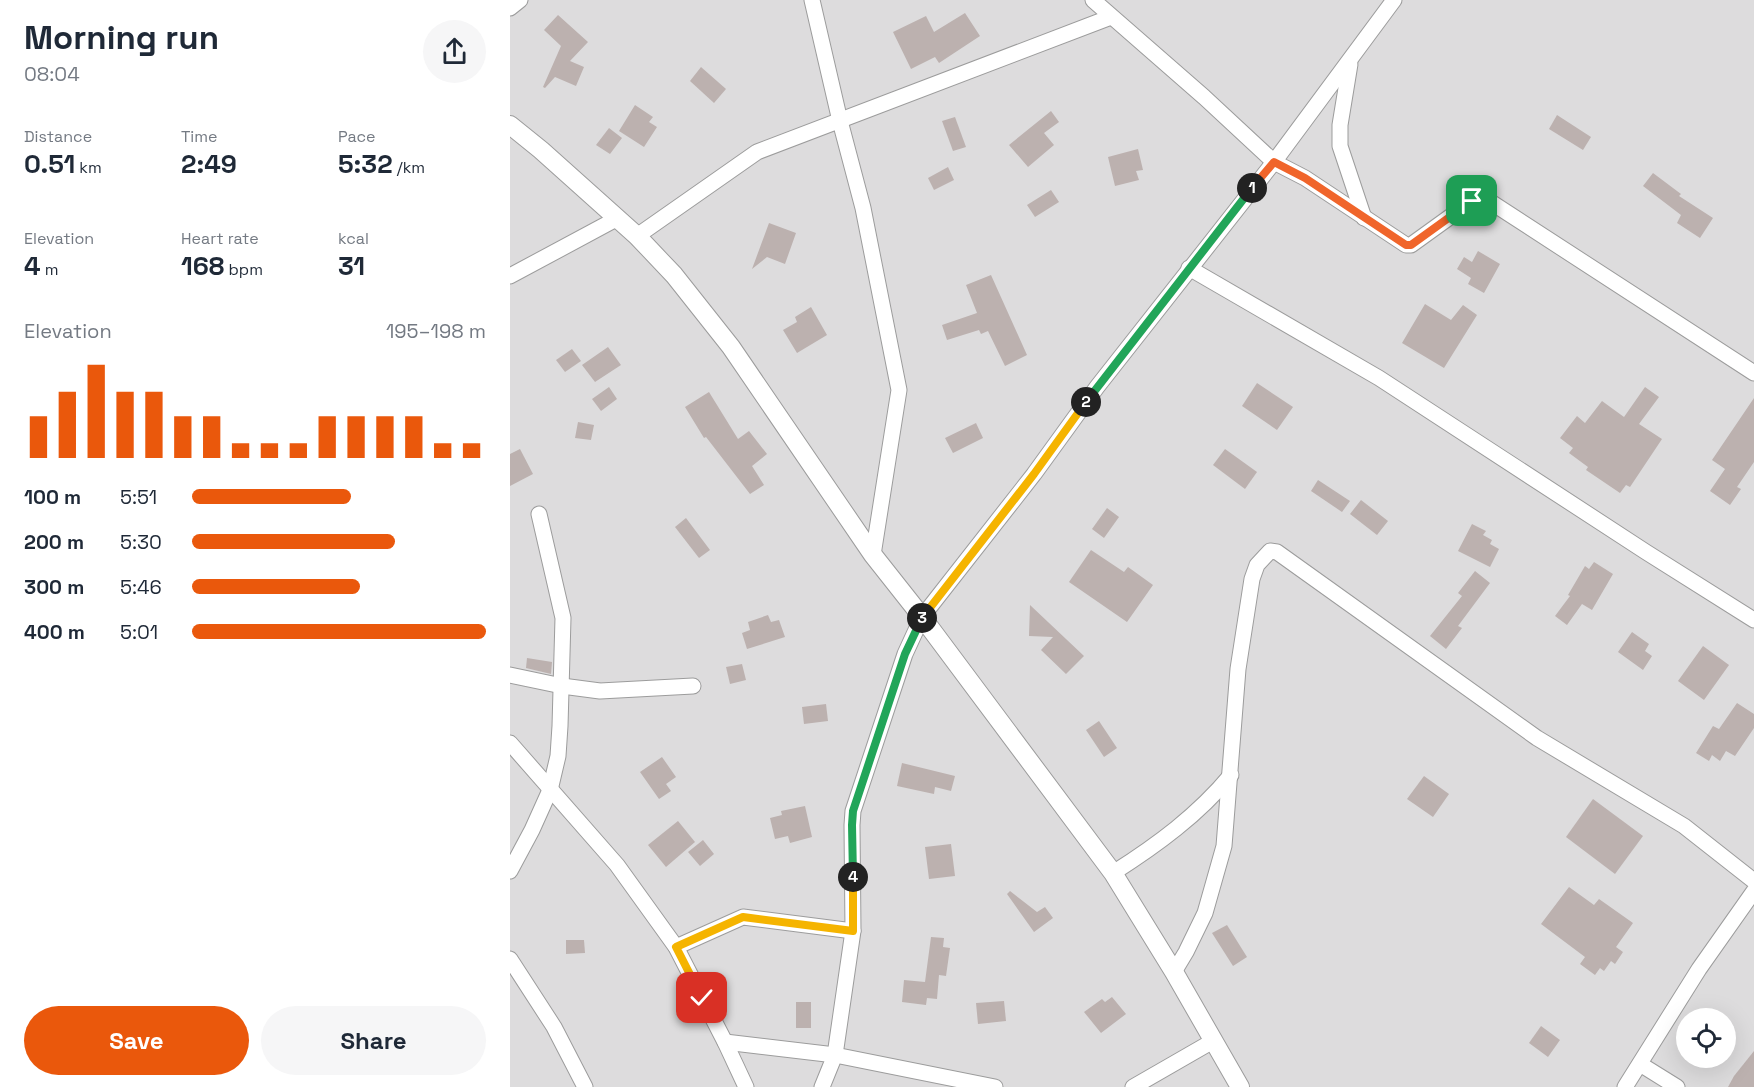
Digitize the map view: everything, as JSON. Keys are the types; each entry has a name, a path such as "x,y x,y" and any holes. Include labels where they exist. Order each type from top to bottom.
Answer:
{"street":[{"path":"510,8 520,0"},
{"path":"812,0 863,208 899,390 873,555"},
{"path":"1093,0 1274,162 1305,178 1406,245 1411,245 1472,201 1483,197 1754,373"},
{"path":"822,1087 835,1055 853,931 853,811 905,654 922,617 1034,474 1097,387 1274,162 1394,0"},
{"path":"637,236 756,152 1111,17"},
{"path":"1352,58 1340,125 1340,146 1364,219"},
{"path":"510,126 541,150 637,236 674,275 731,347 873,555 1113,873 1174,972 1240,1087"},
{"path":"510,276 618,218"},
{"path":"1190,268 1379,378 1754,620"},
{"path":"510,871 532,831 550,790 558,756 563,618 539,514"},
{"path":"1174,972 1205,913 1224,846 1238,669 1252,579 1257,565 1270,551 1277,552 1537,738 1684,826 1754,881"},
{"path":"510,675 600,691 693,686"},
{"path":"510,743 617,865 676,947 746,1087"},
{"path":"1113,873 1174,831 1213,797 1231,775"},
{"path":"1625,1087 1699,969 1754,891"},
{"path":"676,947 743,917 853,931"},
{"path":"510,959 554,1027 585,1087"},
{"path":"1132,1087 1213,1041"},
{"path":"725,1042 835,1055 995,1087"},
{"path":"1640,1064 1677,1087"}],"shaded area":[{"path":"510,0 1754,0 1754,1087 510,1087"}],"building":[{"path":"965,13 980,36 939,63 935,57 911,69 893,32 926,16 934,32"},
{"path":"558,15 588,42 570,61 584,67 576,86 555,77 545,88 543,87 561,46 544,30"},
{"path":"701,67 726,89 714,103 690,81"},
{"path":"635,105 653,117 649,122 657,127 644,147 619,131"},
{"path":"1051,111 1059,122 1044,133 1054,145 1028,167 1009,145"},
{"path":"1557,115 1591,137 1583,150 1549,129"},
{"path":"955,117 966,147 953,151 942,121"},
{"path":"609,128 622,138 610,154 596,145"},
{"path":"1138,149 1143,170 1136,171 1139,180 1115,186 1108,157"},
{"path":"948,167 954,180 934,190 928,178"},
{"path":"1653,173 1681,194 1679,196 1713,218 1700,238 1677,223 1681,215 1643,186"},
{"path":"1051,190 1059,202 1035,217 1027,205"},
{"path":"769,223 796,233 785,264 767,257 752,269"},
{"path":"1478,251 1500,264 1484,293 1468,284 1471,278 1457,269 1464,257 1472,262"},
{"path":"991,275 1027,355 1005,366 988,331 981,334 979,330 947,340 942,325 977,313 966,285"},
{"path":"1425,304 1451,320 1463,305 1477,315 1444,368 1402,343"},
{"path":"811,307 827,335 797,353 783,330 797,322 795,317"},
{"path":"608,347 621,365 595,382 582,365"},
{"path":"572,349 581,361 565,372 556,360"},
{"path":"1257,383 1293,407 1277,430 1242,406"},
{"path":"609,387 617,399 601,411 592,399"},
{"path":"1645,387 1659,397 1639,424 1662,439 1630,487 1626,485 1620,493 1586,470 1588,467 1569,453 1573,448 1560,438 1577,416 1585,423 1602,401 1624,417"},
{"path":"709,392 738,439 749,431 767,454 752,466 764,485 750,494 706,437 704,438 685,407"},
{"path":"1754,398 1754,462 1737,487 1741,489 1730,505 1710,491 1725,469 1712,460"},
{"path":"578,422 594,425 591,440 575,438"},
{"path":"976,423 983,438 953,453 945,438"},
{"path":"520,449 533,474 510,486 510,454"},
{"path":"1225,449 1257,472 1245,489 1213,465"},
{"path":"1318,480 1350,501 1342,512 1311,491"},
{"path":"1361,500 1388,521 1377,535 1350,514"},
{"path":"1107,508 1119,517 1104,538 1092,529"},
{"path":"686,518 710,550 699,558 675,527"},
{"path":"1472,524 1486,531 1483,535 1492,540 1490,544 1499,549 1490,567 1458,551"},
{"path":"1091,550 1124,572 1128,567 1153,585 1127,622 1069,582"},
{"path":"1594,562 1613,574 1592,610 1582,604 1567,625 1555,616 1570,596 1568,595 1585,566 1589,569"},
{"path":"1475,571 1490,583 1458,626 1462,628 1446,649 1430,636 1462,596 1458,593"},
{"path":"1030,605 1084,656 1066,674 1041,650 1053,637 1029,636"},
{"path":"768,615 771,622 779,620 785,637 747,649 742,633 750,630 748,622"},
{"path":"1632,632 1649,644 1645,651 1652,656 1643,670 1618,652"},
{"path":"1703,646 1729,665 1704,700 1678,681"},
{"path":"527,658 552,662 551,674 526,668"},
{"path":"742,664 746,680 730,684 726,667"},
{"path":"1737,703 1754,714 1754,728 1735,756 1726,751 1720,761 1712,755 1709,761 1696,753 1713,726 1719,729"},
{"path":"826,704 828,721 804,724 802,707"},
{"path":"1099,721 1117,748 1104,757 1086,730"},
{"path":"662,757 676,777 666,784 671,791 659,799 640,772"},
{"path":"902,763 955,776 951,791 935,787 934,794 897,786"},
{"path":"1424,776 1449,794 1433,817 1407,799"},
{"path":"1593,799 1643,836 1615,874 1566,837"},
{"path":"805,806 812,837 790,843 788,836 775,839 770,818 782,815 781,811"},
{"path":"678,821 695,842 666,867 648,845"},
{"path":"703,840 714,854 700,866 688,852"},
{"path":"951,844 955,876 929,879 925,847"},
{"path":"1569,887 1594,905 1599,899 1633,923 1616,947 1623,952 1615,964 1611,961 1604,971 1600,968 1595,975 1580,964 1585,957 1541,924"},
{"path":"1010,891 1037,912 1045,907 1053,918 1034,932 1007,894"},
{"path":"1227,925 1247,957 1233,966 1212,933"},
{"path":"931,937 944,938 943,947 950,948 946,976 939,975 937,999 927,998 926,1005 902,1002 904,980 925,982"},
{"path":"566,940 584,940 585,953 566,954"},
{"path":"1112,997 1126,1014 1101,1033 1084,1012 1102,999 1105,1002"},
{"path":"1004,1001 1006,1021 978,1024 976,1003"},
{"path":"796,1002 811,1002 811,1028 796,1028"},
{"path":"1541,1026 1560,1040 1548,1057 1529,1043"},
{"path":"1754,1051 1754,1087 1728,1087 1734,1076"}],"route":[{"path":"702,998 676,947 743,917 853,931 853,811 905,654 922,617 1034,474 1097,387 1274,162 1305,178 1406,245 1411,245 1472,201"}]}
